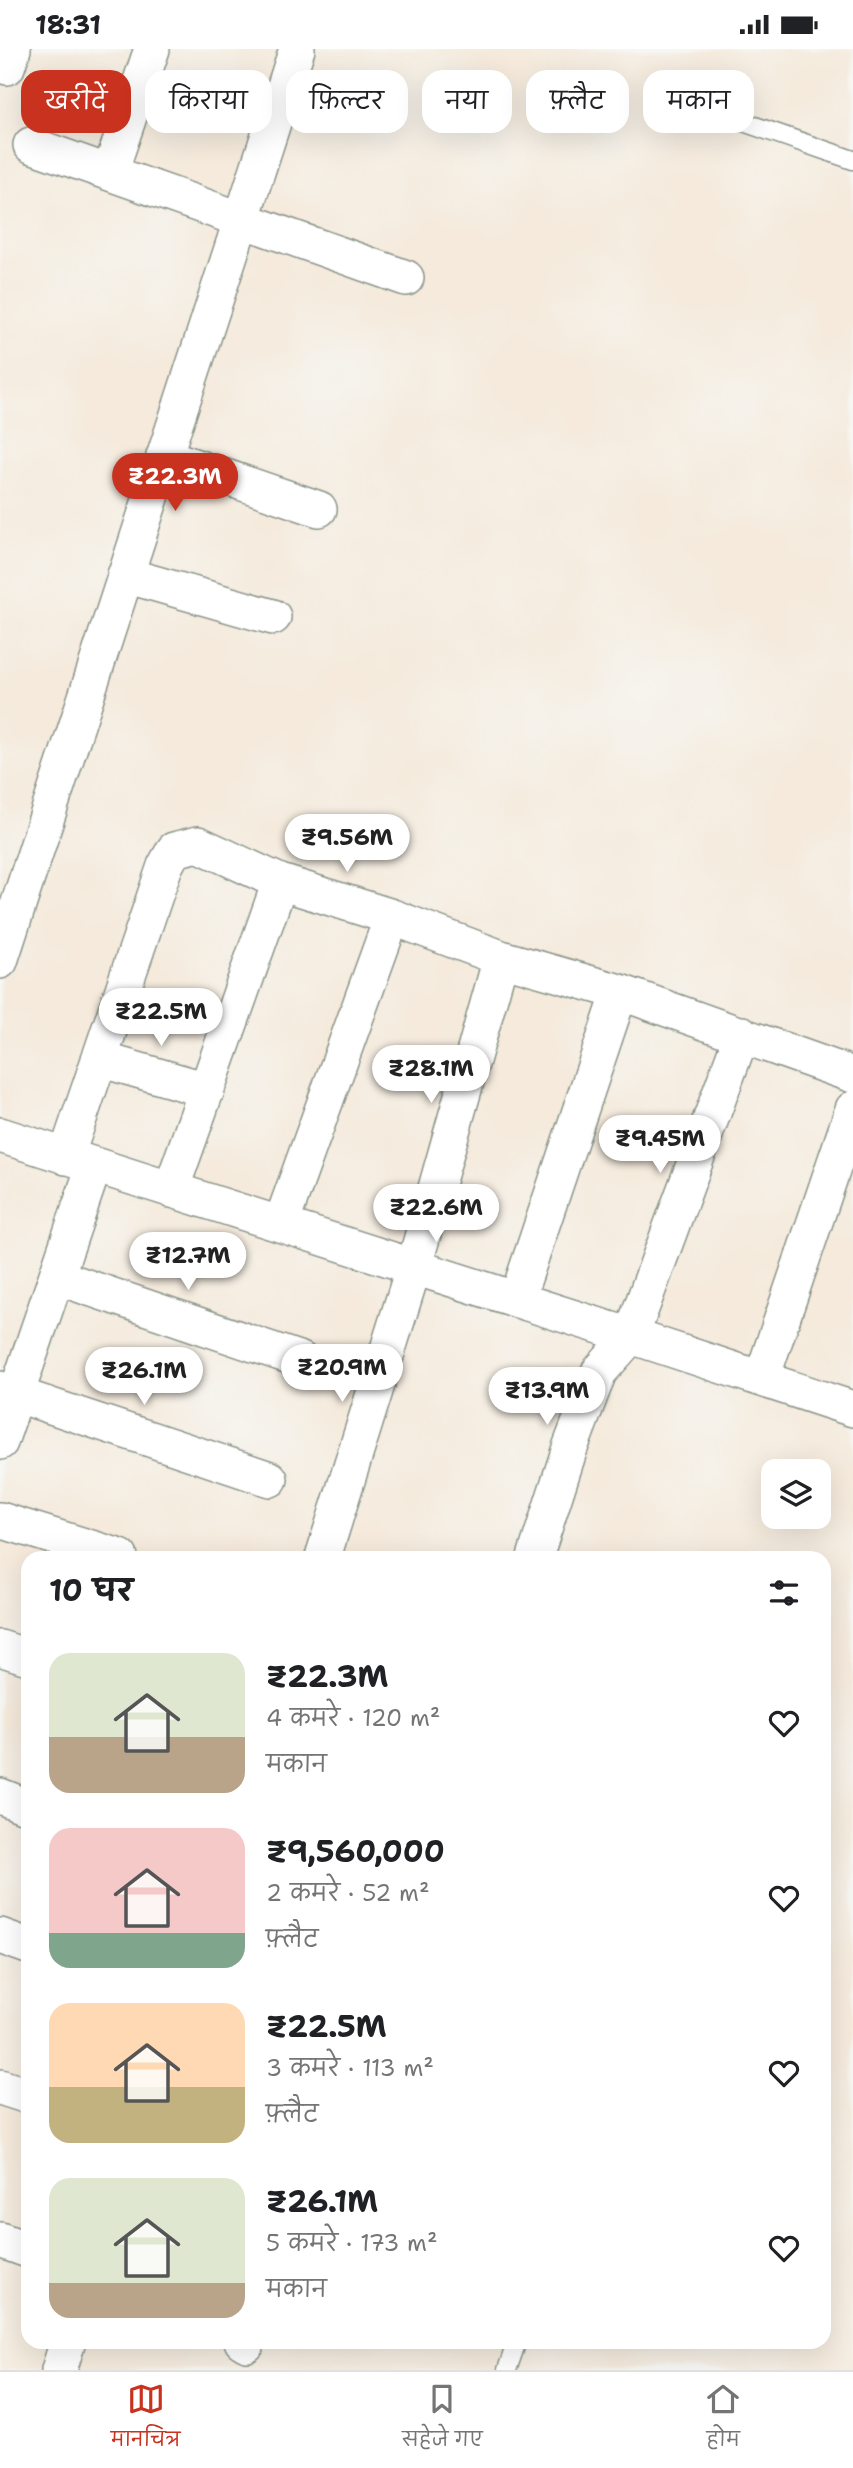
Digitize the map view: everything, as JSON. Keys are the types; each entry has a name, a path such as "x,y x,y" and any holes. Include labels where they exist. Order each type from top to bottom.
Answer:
{"street":[{"path":"110,172 152,49"},
{"path":"0,961 297,49"},
{"path":"31,145 406,278"},
{"path":"164,456 320,509"},
{"path":"125,575 273,617"},
{"path":"0,1442 8,1392 57,1277 99,1059 165,866 174,849 198,844 279,882 392,917 501,958 620,992 853,1075"},
{"path":"171,1190 279,882"},
{"path":"281,1224 392,917"},
{"path":"325,1551 414,1266 501,958"},
{"path":"517,1299 620,992"},
{"path":"537,1551 570,1447 599,1372 631,1336 742,1034"},
{"path":"99,1059 206,1090"},
{"path":"762,1378 853,1109"},
{"path":"0,1135 853,1409"},
{"path":"57,1277 301,1360"},
{"path":"8,1392 270,1479"},
{"path":"0,1520 101,1551"},
{"path":"0,1648 21,1655"},
{"path":"0,1796 21,1804"},
{"path":"0,1936 21,1944"},
{"path":"0,2087 21,2094"},
{"path":"0,2240 21,2248"},
{"path":"59,2370 66,2349"}],"lane":[{"path":"754,126 853,160"},
{"path":"507,2370 514,2349"}]}
